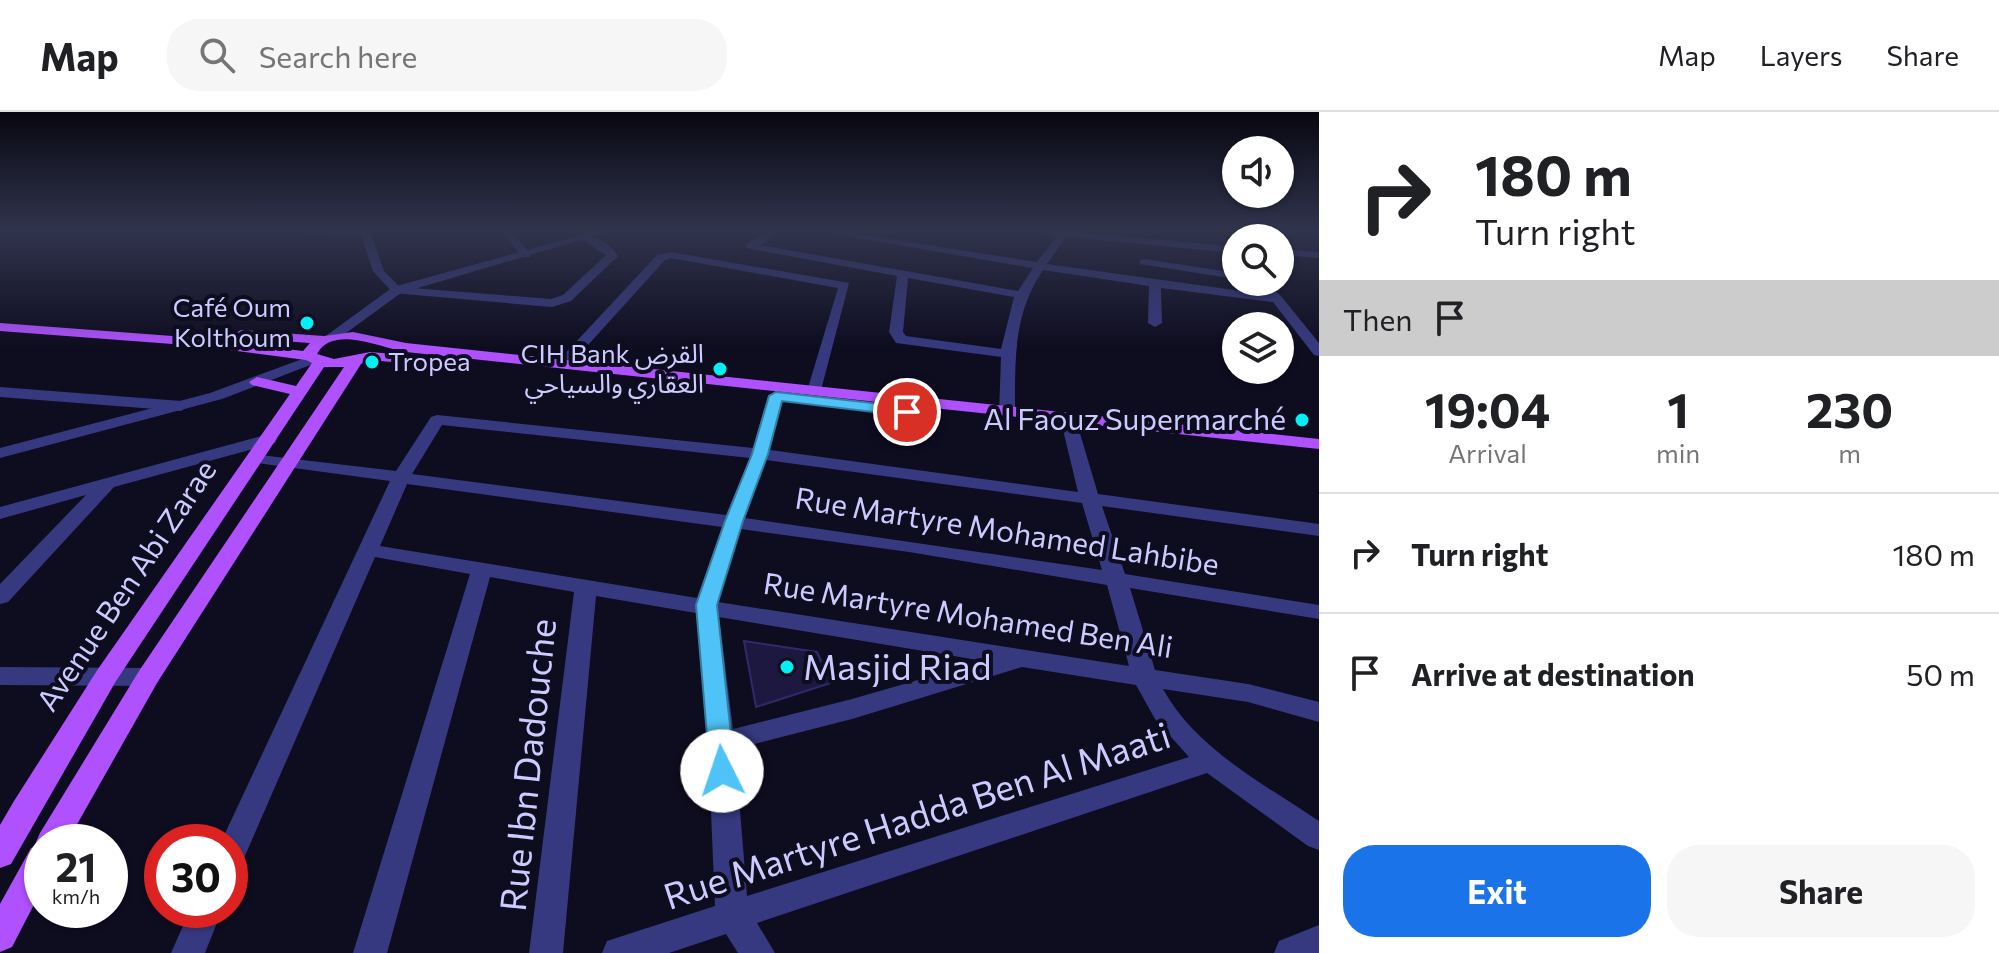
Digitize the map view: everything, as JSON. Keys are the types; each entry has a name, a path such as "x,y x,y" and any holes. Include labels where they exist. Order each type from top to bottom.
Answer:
{"main road":[{"path":"0,316 320,351 348,335 370,349 1319,456"},
{"path":"0,327 239,346 320,351 370,349 564,363 1007,413 1319,444"},
{"path":"62,824 148,677 288,461 370,349"},
{"name":"Avenue Ben Abi Zarae","path":"0,854 107,675 263,449 299,392 320,351"},
{"path":"257,382 299,392"},
{"path":"0,936 24,891"}],"street":[{"path":"376,270 397,290 538,304 559,302 597,270"},
{"path":"0,453 181,406 257,382 320,351 397,290 470,270"},
{"path":"564,363 649,270"},
{"path":"759,270 845,286 815,391"},
{"path":"884,270 1022,295"},
{"path":"1007,413 1007,354 1022,295 1038,270"},
{"path":"1068,270 1277,299"},
{"path":"1198,270 1222,274"},
{"path":"903,275 896,332 901,340 1007,354"},
{"path":"1155,284 1155,323"},
{"path":"1273,296 1319,352"},
{"path":"369,310 366,322 370,349"},
{"path":"3,394 181,406"},
{"path":"758,953 732,915 721,742 706,605 760,454 776,396"},
{"path":"244,824 400,479 437,420 760,454 1319,530"},
{"name":"Rue Martyre Hadda Ben Al Maati","path":"619,953 1210,761 1164,713 1144,678 1087,497 1071,430"},
{"path":"0,513 263,449"},
{"name":"Rue Martyre Mohamed Lahbibe","path":"263,449 288,461 400,479 734,521 1319,612"},
{"path":"0,597 106,485"},
{"name":"Rue Martyre Mohamed Ben Ali","path":"369,550 1020,659 1248,693 1319,712"},
{"path":"370,953 482,569"},
{"name":"Rue Ibn Dadouche","path":"546,953 586,585"},
{"path":"721,742 852,709 1020,659"},
{"path":"0,676 148,677"},
{"path":"1210,761 1319,837"},
{"path":"188,953 198,928"},
{"path":"1291,953 1319,941"}],"building":[{"name":"Masjid Riad","path":"744,641 817,652 831,683 756,707"}],"place":[{"name":"Café Oum Kolthoum","path":"307,323"},
{"name":"Tropea","path":"372,362"},
{"name":"CIH Bank القرض العقاري والسياحي","path":"720,369"},
{"name":"Al Faouz Supermarché","path":"1302,420"},
{"name":"Masjid Riad","path":"787,667"}],"route":[{"path":"722,771 706,605 760,454 776,396 907,412"}]}
